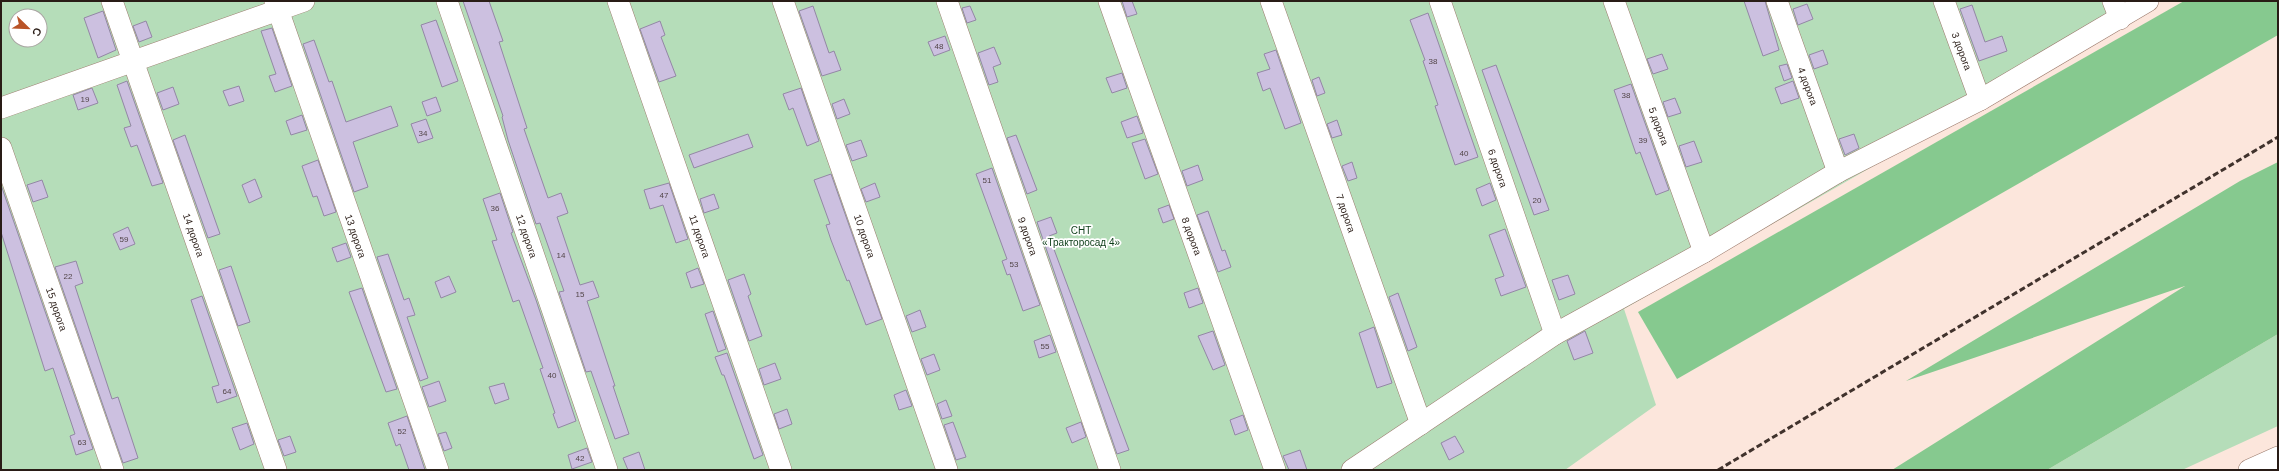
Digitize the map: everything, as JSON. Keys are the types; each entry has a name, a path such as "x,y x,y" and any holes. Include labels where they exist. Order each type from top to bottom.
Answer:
{"street":[{"name":"14 дорога","path":"112,1 276,470"},
{"path":"1,108 133,62 276,6 304,1"},
{"name":"12 дорога","path":"447,1 607,470"},
{"name":"11 дорога","path":"618,1 781,470"},
{"name":"10 дорога","path":"783,1 946,470"},
{"name":"9 дорога","path":"947,1 1110,470"},
{"name":"8 дорога","path":"1109,1 1275,470"},
{"name":"7 дорога","path":"1271,1 1421,424"},
{"name":"6 дорога","path":"1440,1 1555,334"},
{"name":"5 дорога","path":"1614,1 1704,252"},
{"name":"4 дорога","path":"1777,1 1838,172"},
{"name":"3 дорога","path":"1944,1 1980,100"},
{"path":"1352,470 1555,334 1704,252 1838,172 1980,100 2116,10 2148,1"},
{"name":"13 дорога","path":"276,6 438,470"},
{"name":"15 дорога","path":"1,148 113,470"},
{"path":"2249,470 2278,458"}],"green space":[{"name":"СНТ «Тракторосад 4»","path":"1,1 2161,1 1624,309 1656,405 1565,470 1,470"},
{"path":"2184,1 2278,1 2278,35 1677,379 1638,312"},
{"path":"2278,162 2278,334 2047,470 1892,470 2185,286 1906,381 2240,181"},
{"path":"2278,334 2278,426 2182,470 2047,470"}],"building":[{"path":"463,1 489,1 503,41 499,42 527,128 524,129 548,198 561,193 568,213 557,217 580,285 593,281 599,297 587,301 629,434 615,439 591,371 586,372 559,292 564,291 540,223 536,224 508,140 503,116"},
{"path":"1122,1 1132,1 1137,14 1127,17"},
{"path":"1744,1 1765,1 1779,50 1763,56"},
{"path":"1807,4 1813,19 1798,25 1793,9"},
{"path":"1972,5 1985,42 2002,36 2007,51 1979,61 1960,9"},
{"path":"813,6 829,53 834,51 841,70 822,76 799,11"},
{"path":"970,6 976,20 967,23 962,8"},
{"path":"103,11 116,50 98,58 84,18"},
{"path":"1428,13 1478,157 1455,165 1435,106 1438,105 1423,61 1425,60 1410,20"},
{"path":"436,20 458,81 442,87 421,25"},
{"path":"146,21 152,37 139,42 133,26"},
{"path":"660,21 665,35 661,37 676,76 659,82 640,29"},
{"path":"272,28 292,86 275,92 269,76 276,74 261,31"},
{"path":"945,36 950,50 934,56 928,42"},
{"path":"314,40 329,82 332,81 346,122 391,106 398,126 353,142 368,187 354,192 303,44"},
{"path":"994,47 1001,64 993,67 998,82 989,85 978,53"},
{"path":"1276,50 1301,123 1285,129 1270,88 1263,91 1257,73 1270,69 1264,54"},
{"path":"1823,50 1828,64 1814,69 1809,55"},
{"path":"1662,54 1668,69 1653,74 1647,59"},
{"path":"1787,64 1792,78 1784,81 1779,66"},
{"path":"1496,65 1549,210 1534,215 1482,70"},
{"path":"1122,73 1127,88 1112,93 1106,78"},
{"path":"1319,77 1325,93 1317,96 1312,80"},
{"path":"127,81 163,183 152,186 137,145 131,147 124,128 131,126 117,85"},
{"path":"1793,81 1799,98 1781,104 1775,88"},
{"path":"1631,84 1669,190 1656,195 1640,152 1636,154 1614,90"},
{"path":"239,86 244,101 229,106 223,91"},
{"path":"173,87 179,104 163,110 157,93"},
{"path":"92,88 98,103 78,110 73,95"},
{"path":"801,88 819,141 807,146 793,108 789,110 783,94"},
{"path":"436,97 441,111 427,116 422,102"},
{"path":"1675,98 1681,113 1668,117 1663,102"},
{"path":"844,99 850,114 837,119 832,104"},
{"path":"302,115 307,130 291,135 286,121"},
{"path":"1137,116 1143,133 1127,138 1121,122"},
{"path":"426,119 433,138 418,143 411,124"},
{"path":"1337,120 1342,135 1332,138 1327,124"},
{"path":"748,134 753,147 694,168 689,155"},
{"path":"1854,134 1859,148 1845,155 1839,139"},
{"path":"185,135 220,234 208,238 173,140"},
{"path":"1016,135 1037,190 1027,194 1007,138"},
{"path":"1145,139 1158,174 1145,179 1132,143"},
{"path":"861,140 867,156 852,161 846,145"},
{"path":"1694,141 1702,162 1686,167 1679,146"},
{"path":"318,160 336,212 324,216 317,196 313,197 302,166"},
{"path":"1352,162 1357,178 1348,181 1342,166"},
{"path":"1198,165 1203,180 1187,186 1182,171"},
{"path":"992,168 1040,305 1023,311 1010,274 1007,275 1002,261 1007,259 976,174"},
{"path":"831,174 882,319 866,325 849,280 847,281 831,240 826,225 830,224 814,180"},
{"path":"255,179 262,197 249,203 242,185"},
{"path":"42,180 48,197 33,202 27,185"},
{"path":"669,183 688,239 676,243 663,205 650,209 644,190"},
{"path":"875,183 880,197 866,202 861,189"},
{"path":"1490,183 1496,200 1482,206 1476,189"},
{"path":"1,185 93,449 76,455 70,436 75,434 53,368 45,371 1,232"},
{"path":"500,193 513,232 511,233 536,300 576,421 558,428 553,414 555,413 540,369 543,368 519,300 513,302 492,241 497,240 483,199"},
{"path":"714,194 719,208 704,213 700,199"},
{"path":"1169,205 1174,219 1163,223 1158,209"},
{"path":"1208,211 1222,251 1225,250 1231,267 1218,272 1197,215"},
{"path":"1051,217 1057,233 1049,236 1129,450 1117,454 1037,222"},
{"path":"128,227 135,244 120,250 113,234"},
{"path":"1505,229 1526,287 1501,296 1495,279 1504,276 1489,235"},
{"path":"346,243 351,257 337,262 332,248"},
{"path":"388,254 404,300 409,298 415,315 407,317 428,378 420,381 377,257"},
{"path":"76,261 83,283 75,286 112,399 118,397 138,458 123,463 55,267"},
{"path":"231,266 250,322 238,326 219,270"},
{"path":"698,268 704,284 691,288 686,273"},
{"path":"744,274 751,294 748,296 762,336 749,341 728,280"},
{"path":"1568,275 1575,294 1559,300 1552,280"},
{"path":"449,276 456,292 441,298 435,282"},
{"path":"362,288 397,389 386,392 349,292"},
{"path":"1198,288 1203,303 1189,308 1184,293"},
{"path":"1398,293 1417,347 1408,351 1389,297"},
{"path":"202,296 237,396 217,403 212,387 219,385 191,300"},
{"path":"920,310 926,327 912,332 906,316"},
{"path":"713,311 726,349 718,352 705,314"},
{"path":"1374,327 1392,383 1377,388 1359,333"},
{"path":"1213,331 1225,365 1213,370 1198,336"},
{"path":"1585,331 1593,353 1574,360 1567,341"},
{"path":"1050,335 1056,352 1039,358 1034,341"},
{"path":"727,353 763,455 754,459 724,375 722,375 715,357"},
{"path":"934,354 940,370 927,375 921,359"},
{"path":"775,363 781,379 764,385 759,369"},
{"path":"439,381 446,401 429,407 422,387"},
{"path":"504,383 509,399 495,404 489,387"},
{"path":"906,390 912,406 899,410 894,395"},
{"path":"946,400 952,416 942,419 937,404"},
{"path":"787,409 792,424 779,429 774,414"},
{"path":"1243,415 1248,430 1235,435 1230,420"},
{"path":"407,416 425,470 409,470 400,444 396,446 388,423"},
{"path":"953,422 966,457 956,460 944,425"},
{"path":"1081,422 1086,437 1072,443 1066,428"},
{"path":"247,423 254,444 240,450 232,428"},
{"path":"446,432 452,448 444,451 438,434"},
{"path":"290,436 296,452 284,456 278,440"},
{"path":"1455,436 1464,452 1449,460 1441,443"},
{"path":"587,448 592,462 572,469 568,455"},
{"path":"1300,450 1307,470 1289,470 1283,456"},
{"path":"639,452 645,470 628,470 623,458"}],"railway":[{"path":"1718,470 2278,137"}]}
